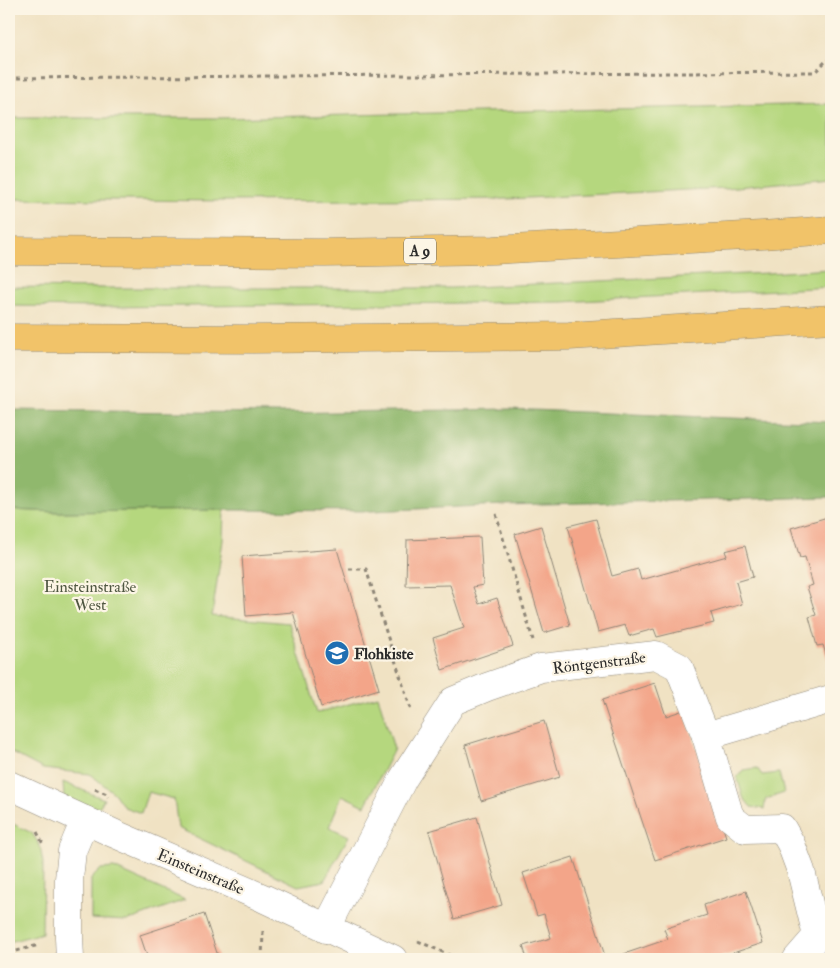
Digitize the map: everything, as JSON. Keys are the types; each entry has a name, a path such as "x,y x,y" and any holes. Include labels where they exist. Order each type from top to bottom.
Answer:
{"highway":[{"name":"A 9","path":"9,251 325,253 494,250 831,230"},
{"path":"9,338 253,339 569,336 831,319"}],"street":[{"name":"Röntgenstraße","path":"326,929 403,779 453,701 541,668 656,655 679,667 706,736 730,817 745,829 782,828 791,844 801,871 817,936 798,959"},
{"path":"706,736 831,699"},
{"name":"Einsteinstraße","path":"9,785 115,834 263,898 393,959"},
{"path":"70,959 69,879 72,851 85,820"}],"path":[{"path":"9,78 815,72 831,56"},
{"path":"496,514 541,668"},
{"path":"348,569 366,569 412,713"},
{"path":"91,787 107,794 110,800"},
{"path":"414,939 458,959"}],"green space":[{"path":"831,104 831,178 726,188 507,199 227,201 9,199 9,118 220,118"},
{"path":"831,269 831,287 562,302 101,307 9,306 9,287 452,288"},
{"path":"508,409 831,422 831,497 503,505 372,511 59,512 9,510 9,410 277,413"},
{"name":"Einsteinstraße West","path":"9,510 59,512 224,510 223,540 212,616 289,623 317,713 378,696 394,749 365,806 342,795 329,827 349,836 324,881 298,886 178,828 174,799 148,792 141,813 124,807 114,793 90,774 43,769 9,751"},
{"path":"757,768 762,775 779,773 784,793 766,799 764,809 751,807 743,797 737,777 743,770"},
{"path":"63,782 104,799 100,806 93,810 64,799"},
{"path":"9,822 32,833 40,846 43,863 42,933 9,942"},
{"path":"114,868 185,900 127,921 91,919 91,879 101,869"}],"building":[{"path":"831,516 831,670 823,645 817,646 809,617 816,615 807,587 813,585 805,557 800,558 791,528"},
{"path":"596,519 612,576 638,569 641,580 727,556 725,551 745,546 753,577 736,582 742,604 711,613 714,623 657,637 654,629 629,636 625,625 598,632 568,526"},
{"path":"541,526 570,625 544,633 515,534"},
{"path":"480,537 483,585 473,587 479,604 497,598 513,646 442,670 433,638 464,628 450,585 406,586 407,540"},
{"name":"Flohkiste","path":"337,549 379,689 321,707 293,612 246,616 242,556"},
{"path":"655,683 666,716 684,710 726,837 655,860 602,700"},
{"path":"544,721 560,777 481,801 465,745"},
{"path":"477,817 502,905 454,919 429,831"},
{"path":"573,857 606,959 527,959 523,946 551,938 544,914 537,916 523,873"},
{"path":"746,891 763,943 721,957 721,959 625,959 624,954 668,939 664,929 707,915 704,905"},
{"path":"204,914 219,959 148,959 140,935"}],"place":[{"name":"Flohkiste","path":"337,653"}]}
